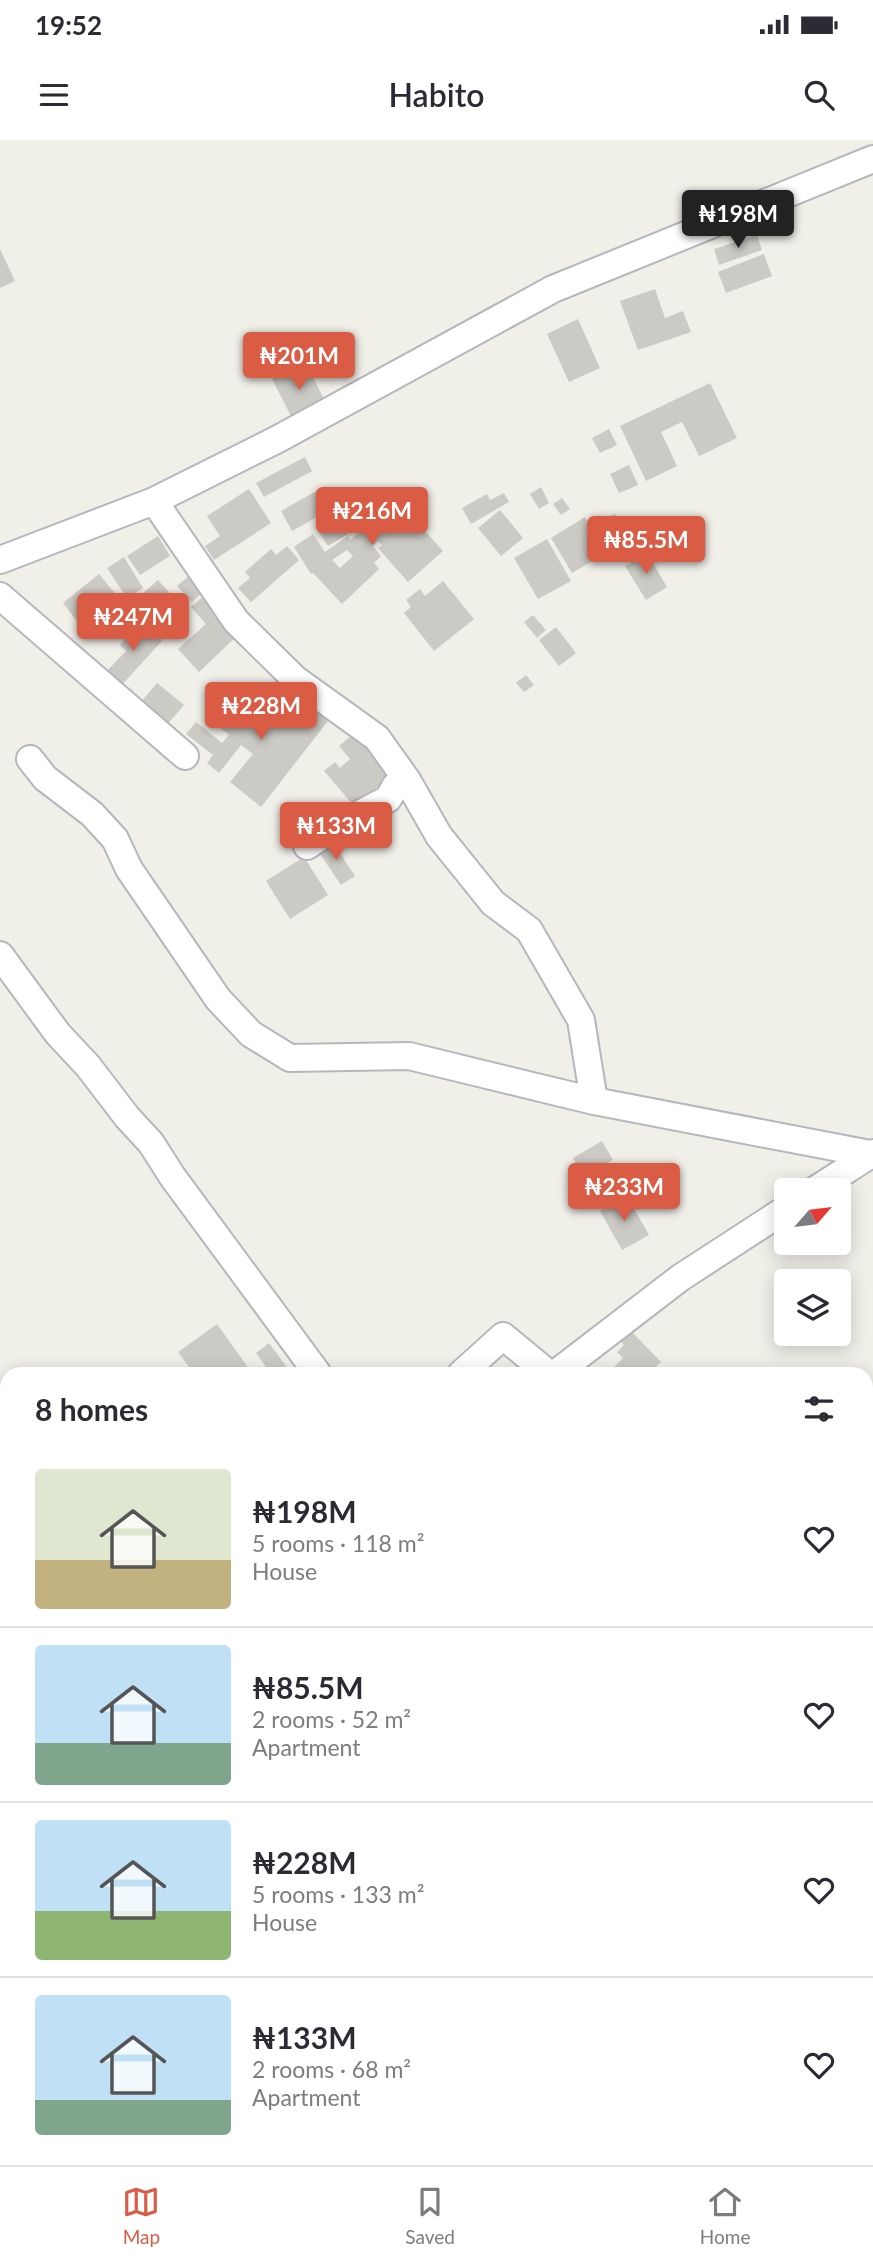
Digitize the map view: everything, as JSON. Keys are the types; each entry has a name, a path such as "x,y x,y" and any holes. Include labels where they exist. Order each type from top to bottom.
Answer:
{"street":[{"path":"0,560 154,501 278,439 553,289 873,159"},
{"path":"154,501 236,621 295,680 377,738 407,780 439,836 493,903 529,930 581,1020 594,1101"},
{"path":"0,596 185,756"},
{"path":"30,759 45,778 92,814 114,839 130,869 218,999 251,1034 290,1058 408,1056 594,1101 871,1153"},
{"path":"307,846 335,827 388,799 396,785 407,780"},
{"path":"0,955 58,1034 89,1066 127,1117 151,1143 172,1176 313,1367"},
{"path":"833,1178 871,1153"},
{"path":"564,1367 680,1278 774,1217"},
{"path":"469,1367 503,1336 541,1367"}],"building":[{"path":"757,235 762,250 719,265 714,249"},
{"path":"0,249 15,281 0,288"},
{"path":"764,254 772,276 726,293 718,272"},
{"path":"655,289 665,318 683,311 691,332 638,350 620,301"},
{"path":"578,319 600,368 569,382 547,334"},
{"path":"305,362 327,405 294,422 272,379"},
{"path":"710,383 737,438 699,456 682,422 661,432 677,466 646,481 620,426"},
{"path":"609,429 617,445 600,453 592,438"},
{"path":"305,457 312,471 264,497 256,483"},
{"path":"629,465 638,485 619,493 610,474"},
{"path":"541,487 549,503 539,509 530,494"},
{"path":"249,489 271,523 214,560 205,546 220,536 207,516"},
{"path":"320,489 331,509 292,531 281,511"},
{"path":"368,492 384,513 411,492 426,513 416,521 443,551 408,582 378,548 382,545 378,541 373,546 381,556 374,563 379,569 342,604 313,573 311,574 294,547 313,534 325,552 348,536 350,540 367,525 351,505","holes":["347,550 353,556 340,568 332,560"]},
{"path":"504,493 509,502 471,524 462,508 487,494 490,500"},
{"path":"562,498 570,509 561,515 553,504"},
{"path":"500,510 523,538 501,556 478,528"},
{"path":"615,514 620,524 606,530 602,520"},
{"path":"585,517 606,553 572,573 551,538"},
{"path":"338,519 348,534 328,546 318,531"},
{"path":"158,536 170,556 140,575 127,556"},
{"path":"547,539 571,581 538,599 514,558"},
{"path":"287,546 299,560 251,602 238,588 250,578 245,572 271,549 276,555"},
{"path":"647,553 667,587 646,600 625,566"},
{"path":"124,557 143,588 127,598 107,568"},
{"path":"99,574 121,601 84,630 63,603"},
{"path":"190,575 204,591 192,602 177,586"},
{"path":"158,580 189,615 161,640 130,605"},
{"path":"443,581 474,619 434,651 404,613 411,607 406,600 420,589 425,596"},
{"path":"207,593 241,632 199,672 178,649 206,624 191,607"},
{"path":"533,615 546,630 537,638 524,622"},
{"path":"137,618 162,641 119,688 104,674 126,651 120,645 136,628 132,624"},
{"path":"556,627 576,653 559,666 539,640"},
{"path":"526,675 534,685 524,692 516,683"},
{"path":"157,683 184,705 166,726 140,703"},
{"path":"261,693 274,703 279,697 290,706 297,697 328,721 261,807 230,782 253,754 241,745 219,773 207,763 213,755 186,734 196,722 222,743 229,735 207,718 220,700 242,717"},
{"path":"358,730 394,773 354,806 324,771 335,762 340,768 350,759 339,746"},
{"path":"331,840 355,876 341,885 317,849"},
{"path":"304,857 328,895 290,919 266,881"},
{"path":"602,1141 613,1160 583,1176 573,1158"},
{"path":"627,1196 649,1235 622,1250 600,1211"},
{"path":"217,1324 247,1366 189,1367 178,1352"},
{"path":"630,1330 661,1362 656,1367 614,1367 623,1358 617,1352 624,1345 619,1340"},
{"path":"269,1343 286,1366 266,1367 256,1353"}]}
